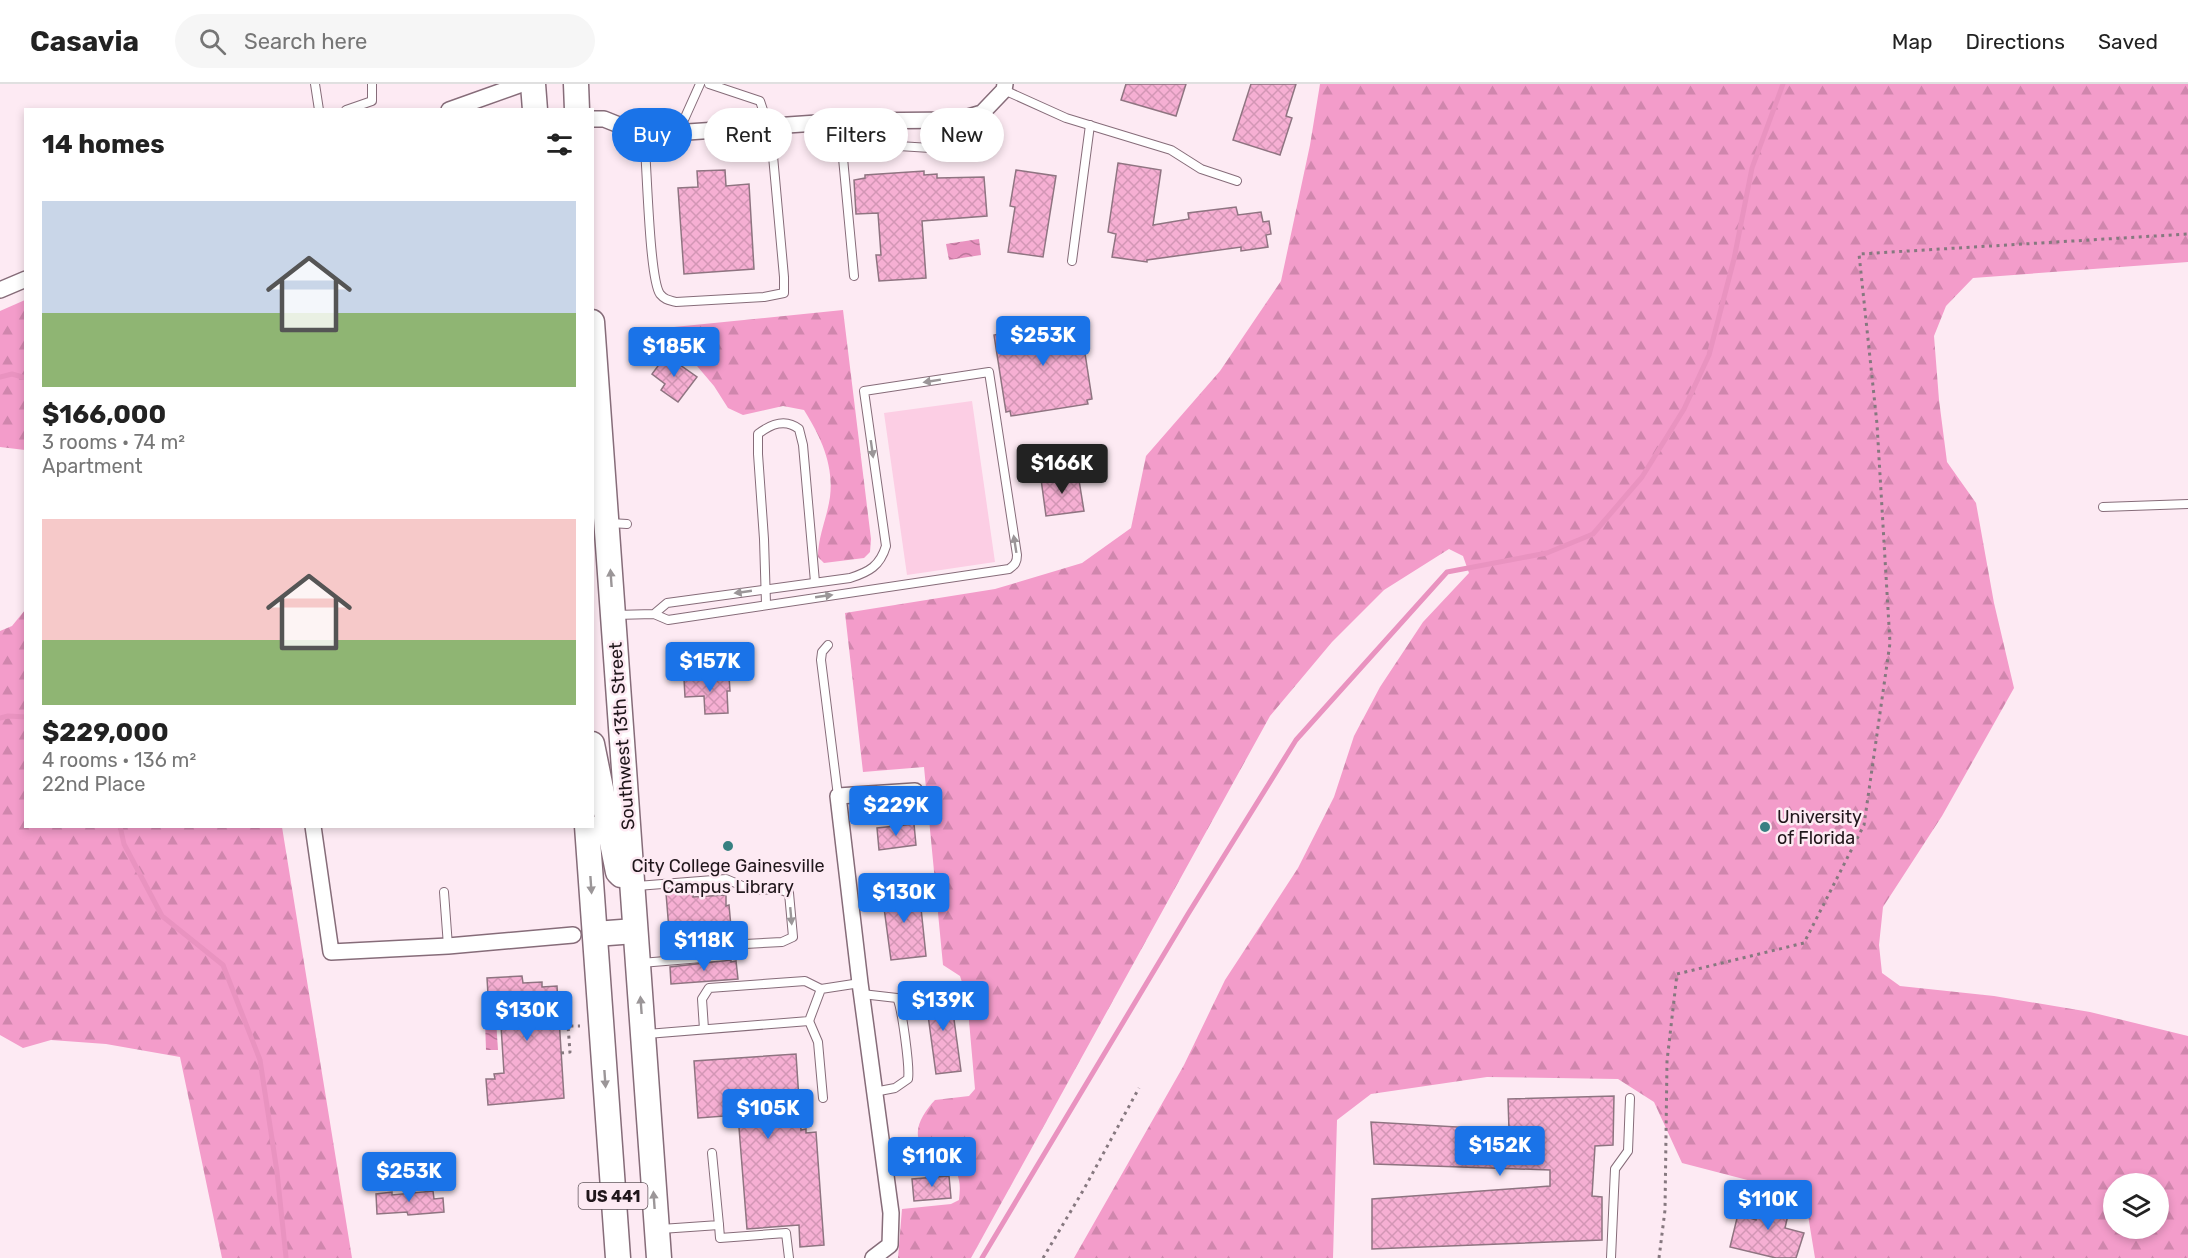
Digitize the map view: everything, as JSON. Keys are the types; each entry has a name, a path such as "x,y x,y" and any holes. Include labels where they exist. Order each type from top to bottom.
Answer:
{"main road":[{"path":"533,84 535,108"},
{"path":"576,84 578,108"},
{"name":"Southwest 13th Street","path":"594,346 609,524 613,616 658,1258"},
{"path":"594,754 618,872 632,887"},
{"name":"US 441","path":"587,828 584,935 618,1258"},
{"path":"584,935 635,931"}],"street":[{"path":"455,108 522,84"},
{"path":"908,120 958,120 982,113 1004,87"},
{"path":"594,119 604,118 612,121"},
{"path":"0,290 24,280"},
{"path":"873,1258 890,1245 891,1213 838,796 915,791"},
{"path":"313,828 331,952 448,946 584,935"}],"lane":[{"path":"315,84 320,108"},
{"path":"352,108 372,101 372,84"},
{"path":"689,108 700,84"},
{"path":"709,84 760,101 762,108"},
{"path":"1004,87 1066,118 1171,150 1202,168 1237,181"},
{"path":"1072,261 1090,125"},
{"path":"646,162 657,288 667,300 676,302 764,297 784,293 774,162"},
{"path":"843,162 854,276"},
{"path":"613,616 654,614 668,620 997,571 1014,566 1017,555 989,372 864,391 886,546 877,566 850,578 667,603 654,614"},
{"path":"766,604 758,434 768,426 791,423 799,429 803,445 815,582"},
{"path":"2103,507 2188,504"},
{"path":"828,645 822,652 821,660 838,796"},
{"path":"632,887 726,879 752,890 779,889 789,893 793,937 782,942 745,944 726,956 638,964"},
{"path":"444,891 448,946"},
{"path":"704,1029 702,999 709,988 805,981 822,989 861,988 897,998 900,1004 909,1075 908,1079 895,1088 874,1092"},
{"path":"822,989 809,1021 818,1042 823,1098"},
{"path":"643,1035 809,1021"},
{"path":"1611,1258 1615,1169 1628,1151 1630,1098"},
{"path":"712,1153 720,1238 786,1233 789,1258"},
{"path":"657,1229 719,1225"}],"path":[{"path":"1659,1258 1665,1210 1667,1061 1677,974 1804,943 1864,825 1890,643 1876,424 1858,254 2188,234"},
{"path":"561,1053 570,1052 568,1026 580,1026"},
{"path":"1043,1258 1139,1088"}],"shaded area":[{"path":"972,401 995,562 907,575 884,413"}],"green space":[{"name":"University of Florida","path":"1320,84 2188,84 2188,262 1973,278 1946,306 1934,336 1947,462 1976,503 1994,603 2014,688 1942,816 1883,907 1879,945 1882,973 1900,986 1994,996 2090,1012 2188,1036 2188,1258 1815,1258 1806,1203 1759,1183 1682,1163 1654,1102 1618,1079 1487,1077 1371,1094 1337,1120 1333,1258 1074,1258 1184,1065 1225,980 1298,868 1334,797 1354,736 1380,687 1423,622 1469,573 1463,556 1449,549 1384,590 1332,642 1270,716 971,1258 898,1258 902,1209 951,1204 959,1200 958,1175 954,1169 930,1153 919,1140 921,1119 935,1100 969,1096 975,1089 967,998 960,976 943,965 924,767 863,772 845,613 995,589 1082,563 1131,528 1146,456 1220,371 1281,281 1310,145"},
{"path":"24,300 24,450 0,447 0,311"},
{"path":"843,310 871,539 870,552 864,558 824,563 818,557 818,549 830,497 830,474 821,441 804,410 783,406 743,415 728,408 714,386 697,366 673,352 662,352 654,362 647,362 633,349 634,331"},
{"path":"24,611 24,828 282,828 352,1258 222,1258 180,1057 106,1044 51,1040 23,1048 0,1035 0,631 12,626"}],"water":[{"path":"979,239 981,255 949,260 946,244"},
{"path":"496,1020 498,1050 486,1050 485,1021"}],"building":[{"path":"1126,84 1186,84 1176,116 1121,100"},
{"path":"1251,84 1296,84 1286,116 1292,118 1280,155 1233,140"},
{"path":"1118,163 1161,170 1153,225 1189,219 1188,213 1236,207 1238,215 1261,212 1263,222 1269,221 1271,234 1266,235 1268,247 1241,251 1241,247 1147,260 1147,262 1112,257 1116,234 1108,232"},
{"path":"725,170 726,186 749,184 754,269 684,274 678,188 698,187 697,171"},
{"path":"1016,170 1056,176 1043,257 1008,252 1015,207 1010,206"},
{"path":"924,171 924,175 937,174 937,178 984,177 987,216 922,221 926,278 879,281 876,255 881,255 878,213 856,214 854,180 865,178 865,175"},
{"path":"1075,317 1076,322 1080,321 1092,399 1087,400 1088,404 1011,416 1010,411 1006,412 994,335 999,334 998,329"},
{"path":"666,355 697,377 678,402 661,390 665,384 652,374"},
{"path":"1078,474 1084,511 1046,516 1041,479"},
{"path":"729,676 728,713 705,714 704,696 685,697 684,679"},
{"path":"914,824 916,845 879,850 877,828"},
{"path":"919,889 926,956 891,960 882,893"},
{"path":"693,890 693,897 726,895 731,927 728,927 730,947 724,950 671,955 666,893"},
{"path":"731,960 731,962 736,961 738,979 671,984 670,967"},
{"path":"522,976 523,983 542,982 542,987 557,986 564,1098 488,1105 486,1079 495,1079 494,1074 504,1073 500,1010 489,1011 487,978"},
{"path":"950,990 961,1071 936,1074 925,993"},
{"path":"796,1054 801,1130 806,1129 806,1133 816,1132 824,1245 800,1247 799,1225 747,1229 738,1115 698,1118 694,1061"},
{"path":"1614,1096 1613,1145 1595,1146 1592,1196 1602,1197 1602,1240 1372,1249 1372,1199 1550,1186 1550,1170 1374,1164 1371,1122 1509,1130 1508,1099"},
{"path":"949,1176 951,1198 914,1201 912,1179"},
{"path":"433,1191 434,1199 443,1198 444,1212 408,1215 407,1212 377,1214 376,1194 392,1192 392,1195"},
{"path":"1762,1195 1791,1202 1785,1228 1804,1233 1796,1258 1776,1258 1730,1247 1738,1214 1756,1220"}],"waterway":[{"path":"982,1258 1188,914 1296,740 1447,572 1547,553 1593,534 1642,477 1684,409 1709,355 1734,259 1752,168 1783,84"},
{"path":"0,377 12,374 24,377"},
{"path":"0,718 24,717"},
{"path":"120,828 124,844 162,916 223,965 260,1060 277,1172 286,1257"}],"place":[{"name":"University of Florida","path":"1765,827"},
{"name":"City College Gainesville Campus Library","path":"728,846"}]}
